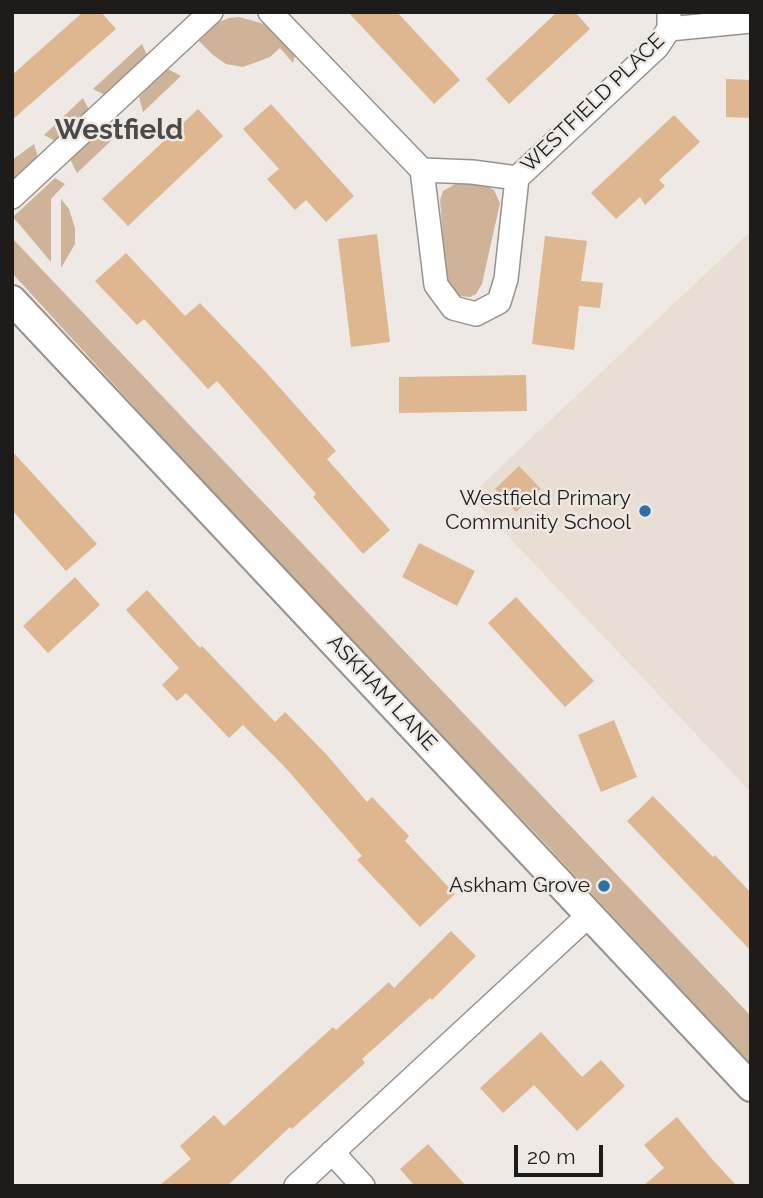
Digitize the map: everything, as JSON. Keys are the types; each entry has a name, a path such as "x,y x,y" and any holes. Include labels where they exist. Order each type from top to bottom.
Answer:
{"street":[{"path":"12,197 211,12"},
{"path":"270,12 422,170"},
{"name":"WESTFIELD PLACE","path":"517,177 422,170 436,285 453,309 476,314 499,302 506,279 517,177 657,47 669,21 751,21"},
{"name":"ASKHAM LANE","path":"12,300 751,1087"},
{"path":"296,1186 590,914"},
{"path":"332,1153 363,1186"}],"shaded area":[{"path":"239,17 261,23 271,29 295,55 293,63 280,48 270,57 243,67 226,64 199,41 217,23"},
{"path":"142,44 148,57 107,96 93,89"},
{"path":"168,69 181,76 143,112 139,97"},
{"path":"83,98 90,112 57,142 44,135"},
{"path":"102,131 113,139 77,173 70,159"},
{"path":"34,144 38,157 12,183 12,160"},
{"path":"55,178 65,184 51,199 51,262 13,217"},
{"path":"459,182 485,185 494,190 500,203 482,284 476,294 470,297 459,296 447,287 440,200 443,191"},
{"path":"61,199 69,209 75,228 75,244 61,268"},
{"name":"Westfield Primary Community School","path":"751,231 751,792 470,496"},
{"path":"12,238 751,1016 751,1064 283,569 12,273"}],"building":[{"path":"83,12 101,12 116,29 12,120 12,75"},
{"path":"348,12 397,12 460,80 434,104"},
{"path":"557,12 575,12 590,29 509,104 486,79"},
{"path":"726,79 751,80 751,118 726,117"},
{"path":"271,104 354,196 326,222 306,200 295,210 267,179 279,169 243,129"},
{"path":"198,109 223,136 128,226 102,199"},
{"path":"674,115 700,142 659,180 665,186 645,205 640,197 616,219 591,193"},
{"path":"377,234 390,342 351,347 338,239"},
{"path":"545,236 587,241 581,281 603,283 600,308 579,306 574,350 532,344"},
{"path":"126,253 185,316 200,303 336,451 327,459 390,530 363,554 313,497 316,494 217,381 208,389 144,319 137,325 95,281"},
{"path":"526,375 527,411 399,413 399,377"},
{"path":"12,451 97,544 66,571 12,510"},
{"path":"519,466 541,489 516,512 495,489"},
{"path":"419,543 475,571 457,606 402,577"},
{"path":"75,577 100,605 48,653 23,626"},
{"path":"147,590 200,648 202,646 275,722 285,712 367,802 372,797 409,836 405,841 455,894 420,927 357,860 362,856 284,766 243,725 229,738 186,693 177,701 162,685 179,668 126,610"},
{"path":"516,597 594,681 565,707 488,623"},
{"path":"614,720 637,777 601,792 578,735"},
{"path":"653,796 751,893 751,951 627,821"},
{"path":"451,931 476,956 432,1000 430,998 362,1059 365,1063 292,1129 290,1127 227,1186 159,1186 191,1159 180,1146 214,1115 224,1126 333,1027 336,1030 389,982 394,988"},
{"path":"541,1032 582,1077 601,1060 625,1086 577,1131 534,1085 503,1113 480,1088"},
{"path":"677,1117 737,1186 643,1186 664,1168 644,1145"},
{"path":"428,1144 466,1186 415,1186 400,1169"}],"place":[{"name":"Westfield Primary Community School","path":"645,511"},
{"name":"Askham Grove","path":"604,886"}],"district":[{"name":"Westfield","path":"119,131"}]}
